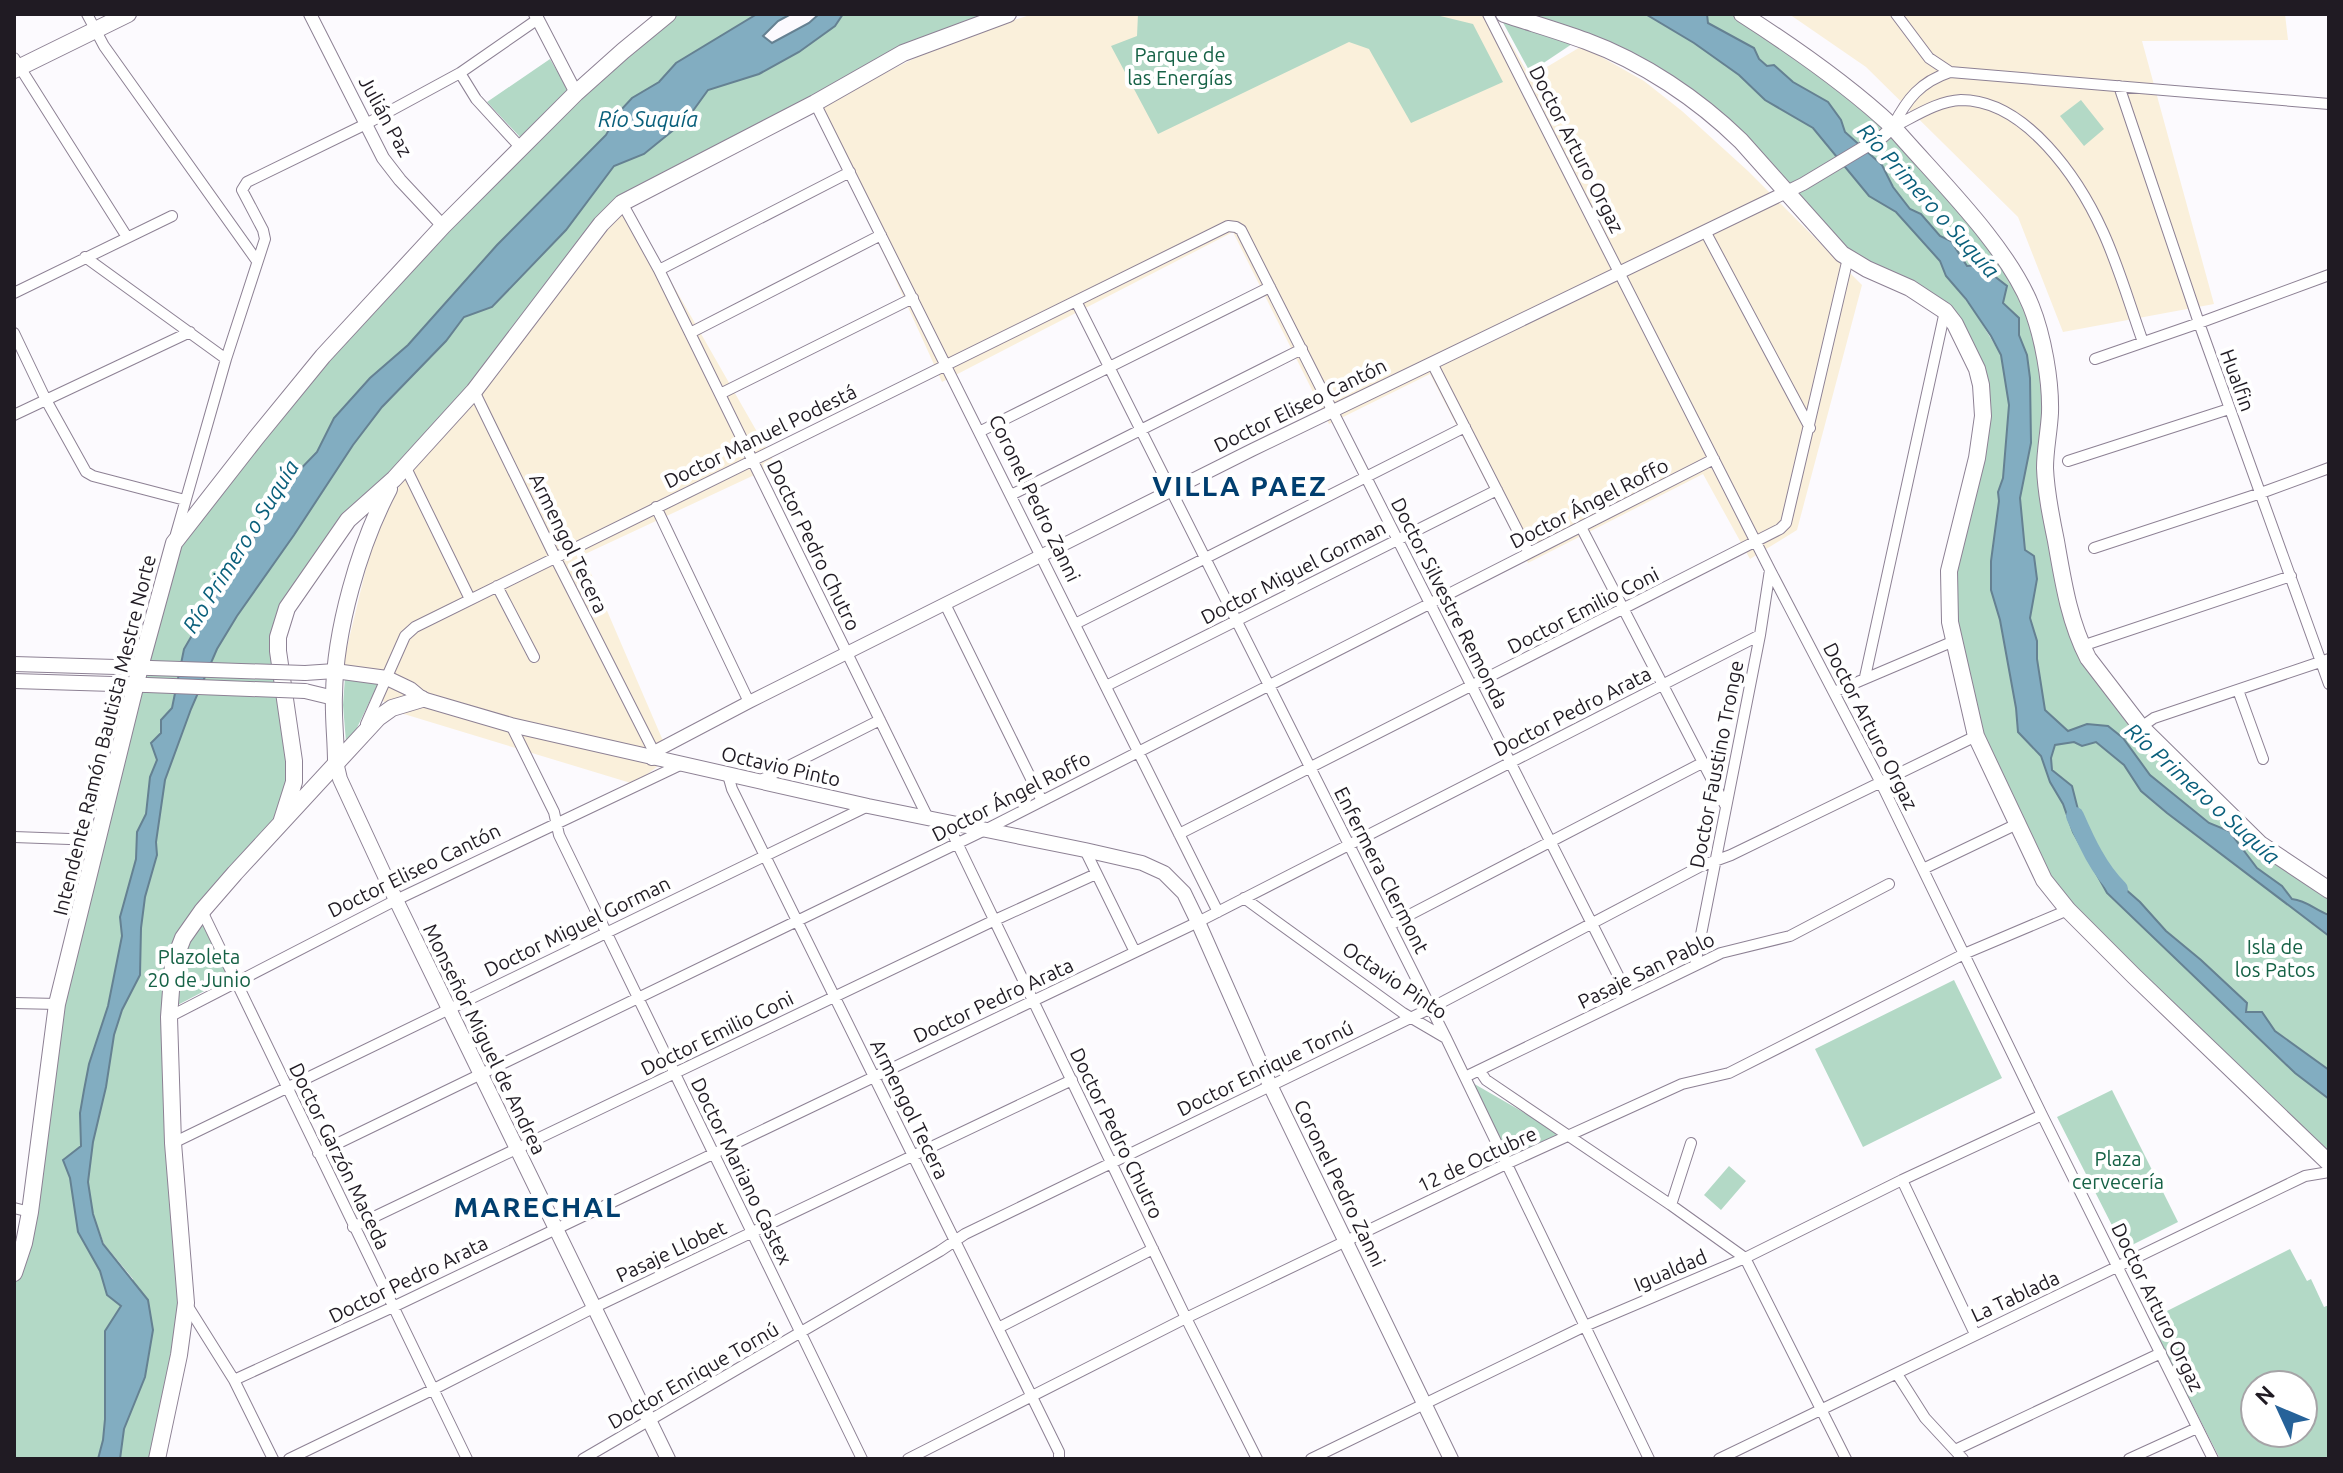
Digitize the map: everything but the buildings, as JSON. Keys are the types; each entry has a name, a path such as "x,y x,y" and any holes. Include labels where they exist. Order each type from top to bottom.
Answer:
{"main road":[{"path":"16,65 128,14"},
{"name":"Intendente Ramón Bautista Mestre Norte","path":"14,1273 57,1004 97,840 143,676 174,543 323,356 443,226 576,93 668,14"},
{"path":"792,114 803,98 911,37 978,14"},
{"path":"281,823 294,782 294,761 278,651 278,637 287,608 348,520 399,473 474,391 583,246 622,203 815,103 903,53 1008,14"},
{"path":"1504,14 1609,51 1678,90 1727,127 1795,187 1837,249 1867,269 1910,288 1945,311 1955,324 1977,369 1983,400 1977,458 1949,571 1950,622 1976,736 2044,880 2068,910 2329,1163"},
{"path":"1742,14 1800,52 1888,132 2000,253 2030,305 2043,350 2049,403 2046,486 2064,588 2075,632 2088,658 2141,727 2260,844 2329,890"},
{"path":"336,762 335,671 341,636 361,552 376,514 399,473"},
{"path":"14,664 305,691 334,698"},
{"name":"Octavio Pinto","path":"143,676 335,671 387,678 410,689 422,699 511,725 653,755 680,765 757,782 1142,863 1164,873 1184,893 1198,922"},
{"path":"14,681 143,676"},
{"path":"157,1459 179,1355 186,1303 173,1143 169,1017 169,991 176,953 202,911 378,718 392,708 422,699"},
{"name":"Monseñor Miguel de Andrea","path":"336,762 340,779 396,900 668,1459"},
{"name":"Coronel Pedro Zanni","path":"1198,922 1270,1085 1451,1459"}],"street":[{"path":"87,14 104,46 257,261"},
{"name":"Julián Paz","path":"310,14 391,169 443,226"},
{"name":"Doctor Arturo Orgaz","path":"1488,14 1881,783 2213,1459"},
{"path":"1896,14 1929,58 1950,72"},
{"path":"174,543 265,234 242,190 247,182 366,124 460,73 537,17 576,93"},
{"path":"16,65 127,237"},
{"path":"1888,132 1902,109 1926,82 1950,72 2329,104"},
{"path":"460,73 476,99 521,148"},
{"name":"Hualfin","path":"2119,86 2229,409 2325,660 2329,684"},
{"path":"1888,132 1943,103 1961,100 1982,103 2003,111 2040,138 2071,177 2096,216 2143,342"},
{"name":"Coronel Pedro Zanni","path":"815,103 1218,912"},
{"name":"Doctor Eliseo Cantón","path":"653,755 749,702 1041,556 1795,187 1888,132"},
{"path":"659,270 850,172"},
{"name":"Doctor Pedro Chutro","path":"622,203 659,270 928,818"},
{"path":"14,293 172,216"},
{"name":"Doctor Manuel Podestá","path":"359,739 405,636 415,627 1228,226 1236,227"},
{"name":"Doctor Silvestre Remonda","path":"1236,227 1241,230 1302,349 1629,997"},
{"path":"1705,231 1810,428"},
{"path":"690,333 881,235"},
{"path":"85,257 226,359"},
{"path":"1810,428 1848,258"},
{"path":"2095,359 2329,275"},
{"path":"979,432 1270,287"},
{"path":"720,394 913,298"},
{"name":"Enfermera Clermont","path":"1076,301 1446,1038 1649,1459"},
{"path":"1865,677 1945,311"},
{"path":"14,415 190,332"},
{"path":"14,333 46,400 86,472 185,500"},
{"path":"1011,495 1302,349"},
{"path":"1432,363 1529,553"},
{"name":"Armengol Tecera","path":"474,391 653,755"},
{"path":"2068,461 2229,409"},
{"path":"1075,624 1465,427"},
{"name":"Doctor Emilio Coni","path":"1179,834 1780,529 1786,523 1810,428"},
{"name":"Doctor Ángel Roffo","path":"318,1153 987,829 1714,459"},
{"path":"2094,548 2329,468"},
{"path":"399,473 470,599"},
{"name":"Doctor Miguel Gorman","path":"1106,686 1497,490"},
{"path":"656,507 749,702"},
{"path":"1581,527 1725,805"},
{"name":"Doctor Faustino Tronge","path":"1695,965 1770,570"},
{"path":"2082,646 2291,576"},
{"path":"497,586 534,657"},
{"path":"945,604 1042,801"},
{"name":"Doctor Pedro Arata","path":"234,1380 1198,922 1760,635"},
{"path":"1834,692 1954,641"},
{"path":"2141,727 2154,718 2325,660"},
{"path":"2238,690 2263,759"},
{"path":"757,782 880,720"},
{"name":"Doctor Mariano Castex","path":"511,725 554,812 559,835 862,1459"},
{"name":"Doctor Enrique Tornú","path":"583,1459 965,1234 1431,1008 1715,861 1976,736"},
{"path":"1390,925 1702,763"},
{"name":"Doctor Eliseo Cantón","path":"169,1017 396,900 680,765"},
{"name":"Armengol Tecera","path":"728,775 732,789 1059,1452 1059,1459"},
{"name":"Doctor Miguel Gorman","path":"173,1143 868,806"},
{"name":"Doctor Pedro Chutro","path":"947,822 1257,1459"},
{"path":"1923,869 2017,824"},
{"path":"14,837 97,840"},
{"path":"1085,850 1135,952"},
{"name":"Doctor Emilio Coni","path":"353,1227 1096,874"},
{"name":"Pasaje San Pablo","path":"1465,1077 1695,965 1736,948 1790,936 1889,884"},
{"name":"Octavio Pinto","path":"1244,898 1411,1017 1446,1038"},
{"name":"12 de Octubre","path":"908,1459 1186,1318 1506,1164 1682,1084 1729,1073 1964,954 2068,910"},
{"name":"Doctor Garzón Maceda","path":"202,911 467,1459"},
{"path":"14,1003 57,1004"},
{"path":"1480,1071 1486,1080 1745,1258 1846,1459"},
{"name":"Pasaje Llobet","path":"289,1459 593,1308 1072,1080"},
{"name":"Igualdad","path":"1311,1459 1585,1326 1745,1258 2042,1115"},
{"path":"1671,1205 1691,1143"},
{"name":"La Tablada","path":"1719,1459 2305,1176 2329,1172"},
{"path":"1902,1180 1975,1334"},
{"path":"998,1328 1153,1249"},
{"path":"186,1303 234,1380 273,1459"},
{"path":"1897,1374 1925,1418 1959,1454 2161,1353"},
{"path":"2129,1459 2197,1428"}],"shaded area":[{"path":"1033,14 1494,14 1530,77 1582,46 1644,81 1748,171 1862,285 1797,530 1750,559 1703,474 1528,563 1430,374 1329,424 1233,232 942,382 817,107 951,40"},
{"path":"1789,14 2285,14 2288,40 2142,41 2214,304 2063,332 2018,217 1866,67"},
{"path":"624,199 776,465 583,555 670,757 634,784 394,711 343,664 370,552 387,508 413,463"}],"green space":[{"path":"668,14 757,14 676,63 659,82 632,98 619,112 606,135 497,245 408,345 370,378 334,418 317,453 285,485 269,517 230,570 184,649 172,708 161,720 161,733 152,745 157,760 150,777 146,814 137,832 136,859 120,917 122,936 108,1006 89,1064 80,1113 81,1146 63,1160 70,1178 78,1232 100,1271 107,1295 121,1306 105,1331 103,1440 98,1459 14,1459 14,1273 57,1004 174,543 443,226"},
{"path":"843,14 1008,14 929,41 622,203 537,308 358,511 281,624 291,798 173,964 186,1303 157,1459 120,1459 124,1429 132,1406 133,1279 104,1244 93,1214 88,1182 114,1035 122,1010 140,975 145,897 157,855 165,780 217,649 353,445 382,407 446,341 464,317 492,307 566,230 614,166 644,154 687,119 708,90 759,74 835,26"},
{"name":"Parque de las Energías","path":"1138,14 1432,14 1473,24 1503,82 1411,123 1369,49 1349,42 1158,134 1111,46 1137,36"},
{"path":"1504,14 1647,15 1739,75 1765,100 1813,128 1869,196 1896,212 1940,261 1946,276 1973,309 2001,355 2009,405 2003,478 1998,492 1991,561 1991,590 2000,620 2018,732 2041,756 2073,832 2107,893 2295,1073 2329,1099 2329,1163 2068,910 1981,748 1948,585 1983,400 1955,324 1867,269 1741,141 1635,64"},
{"path":"1707,14 1742,14 1876,112 1983,231 2039,333 2045,464 2088,658 2260,844 2329,890 2329,915 2292,900 2282,886 2257,868 2229,832 2209,823 2150,775 2140,763 2087,724 2068,731 2045,710 2037,641 2030,618 2037,578 2034,556 2025,550 2020,498 2031,443 2027,355 2019,335 2019,318 1967,266 1951,241 1940,236 1921,214 1910,209 1893,187 1882,165 1845,132 1841,120 1828,102 1793,82 1774,65 1767,66 1754,48 1708,23"},
{"path":"1500,17 1572,44 1530,72"},
{"path":"550,59 569,91 520,137 487,102"},
{"path":"2081,100 2104,129 2084,146 2060,116"},
{"path":"345,677 379,682 354,734 346,742 343,705"},
{"name":"Isla de los Patos","path":"2074,742 2082,746 2096,742 2124,765 2141,791 2167,813 2329,936 2329,1070 2275,1031 2262,1012 2246,1012 2247,1003 2166,931 2095,860 2080,822 2052,770 2051,758 2055,745"},
{"name":"Plazoleta 20 de Junio","path":"201,919 229,978 172,1008 178,964"},
{"path":"1954,980 2002,1078 1863,1147 1815,1049"},
{"path":"1471,1082 1561,1134 1509,1159"},
{"name":"Plaza cervecería","path":"2112,1090 2178,1222 2124,1249 2057,1117"},
{"path":"1729,1166 1746,1181 1721,1210 1704,1195"},
{"path":"2290,1249 2307,1281 2311,1279 2324,1307 2329,1305 2329,1459 2220,1459 2158,1337 2167,1311"}],"water":[{"name":"Río Suquía","path":"757,14 791,14 778,21 763,36 772,43 809,23 819,14 843,14 835,26 799,52 759,74 708,90 687,119 644,154 614,166 566,230 492,307 464,317 446,341 382,407 353,445 217,649 165,780 157,855 145,897 141,928 140,975 122,1010 114,1035 93,1142 88,1182 93,1214 103,1244 148,1300 153,1330 145,1377 124,1429 120,1459 98,1459 105,1419 105,1331 121,1306 107,1295 100,1271 78,1232 70,1178 63,1160 81,1146 80,1113 89,1064 108,1006 122,936 120,917 136,859 137,832 146,814 150,777 157,760 151,743 161,733 161,720 172,708 184,649 230,570 269,517 285,485 317,452 334,418 370,378 408,345 497,245 606,135 619,112 632,98 659,82 676,63"},
{"path":"1632,14 1707,14 1708,23 1754,48 1767,66 1774,65 1793,82 1828,102 1841,120 1845,132 1882,165 1893,187 1910,209 1921,214 1940,236 1951,241 1967,266 1980,265 2007,286 2003,303 2019,318 2019,335 2027,355 2030,378 2031,443 2020,498 2025,550 2034,556 2037,579 2030,618 2037,641 2045,710 2068,731 2087,724 2108,726 2123,738 2150,775 2209,823 2229,831 2257,868 2282,886 2292,899 2329,915 2329,936 2167,813 2141,791 2124,765 2096,742 2082,746 2074,742 2055,745 2051,758 2052,770 2072,786 2087,845 2095,860 2166,931 2247,1003 2246,1012 2262,1012 2275,1031 2329,1070 2329,1099 2295,1073 2107,893 2073,832 2041,756 2018,732 2000,620 1991,590 1991,561 1998,492 2003,478 2009,405 2001,355 1991,336 1946,276 1940,261 1896,212 1869,196 1813,128 1765,100 1739,75 1694,43 1647,15"}],"waterway":[{"name":"Río Primero o Suquía","path":"2075,816 2099,864 2119,889"}],"district":[{"name":"VILLA PAEZ","path":"1240,485"},
{"name":"MARECHAL","path":"538,1206"}]}
